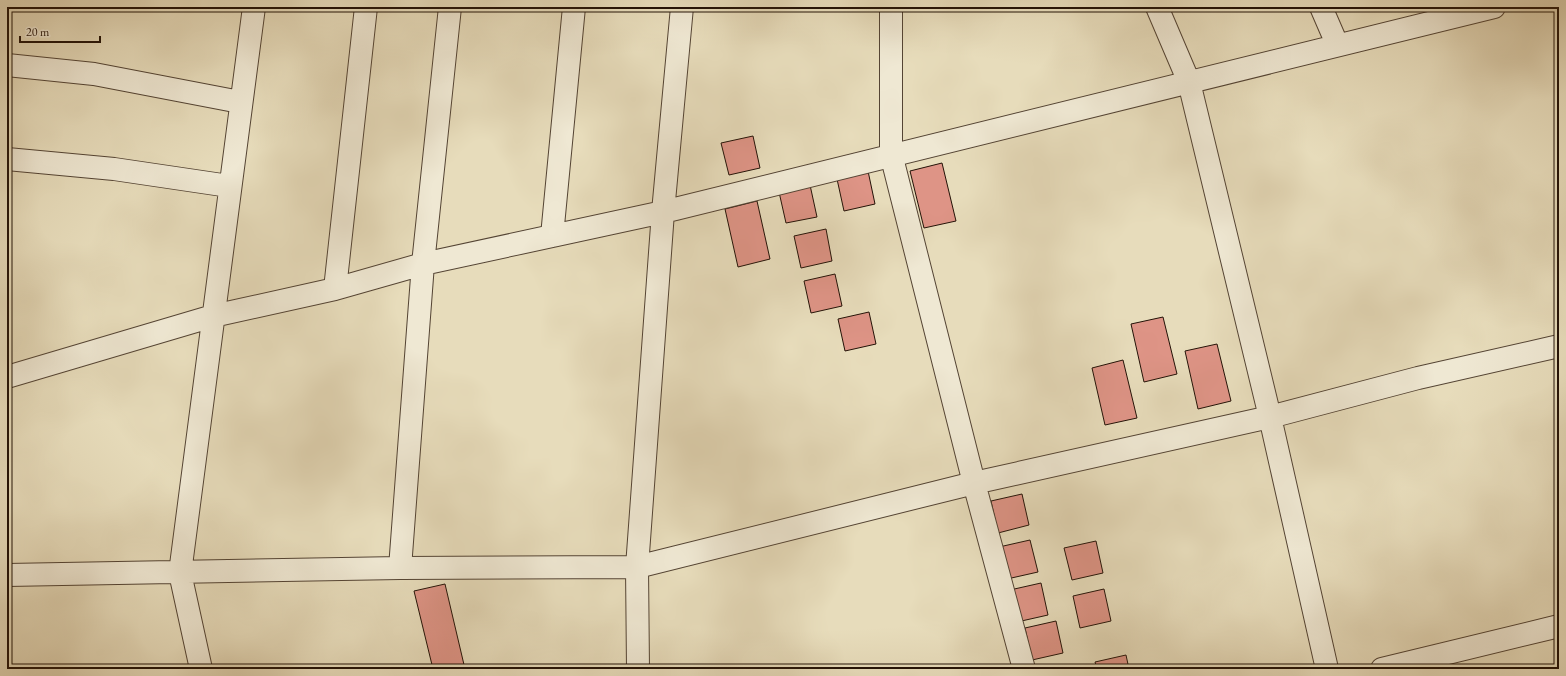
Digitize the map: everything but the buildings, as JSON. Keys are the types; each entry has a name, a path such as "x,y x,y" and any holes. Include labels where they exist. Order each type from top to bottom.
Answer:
{"street":[{"path":"201,669 180,573 229,186 254,7"},
{"path":"335,289 366,7"},
{"path":"400,568 423,264 450,7"},
{"path":"552,236 574,7"},
{"path":"638,669 637,567 663,212 682,7"},
{"path":"891,7 891,154 974,483 1024,669"},
{"path":"1157,7 1189,82 1270,417 1327,669"},
{"path":"1320,7 1337,44"},
{"path":"7,377 213,316 335,289 423,264 663,212 891,154 1189,82 1337,44 1494,7"},
{"path":"7,65 94,74 240,102"},
{"path":"7,160 114,169 229,186"},
{"path":"7,575 400,568 637,567 974,483 1270,417 1418,378 1559,346"},
{"path":"1382,669 1559,626"}]}
